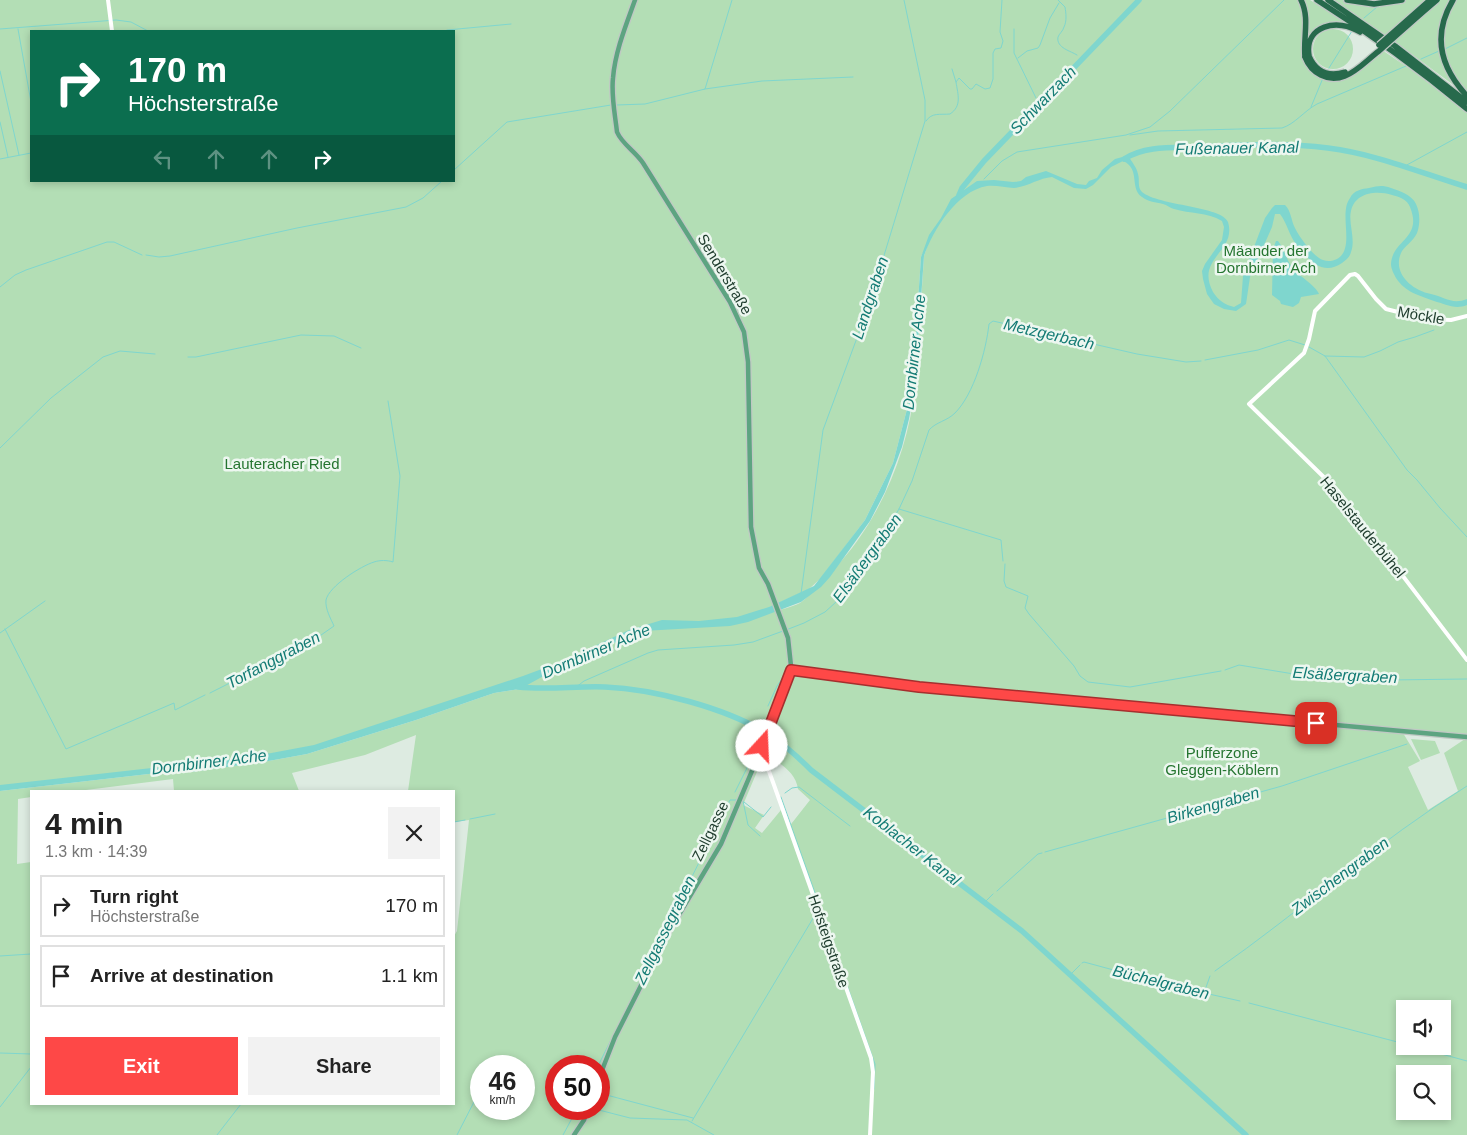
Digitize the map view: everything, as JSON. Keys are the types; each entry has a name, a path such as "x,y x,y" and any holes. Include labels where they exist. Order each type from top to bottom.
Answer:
{"highway":[{"path":"1301,0 1306,18 1304,48 1311,68 1321,76 1336,79 1345,76 1364,64 1437,0"},
{"path":"1317,0 1392,51 1467,109"},
{"path":"1328,0 1395,46 1467,102"},
{"path":"1347,0 1374,4 1402,0"},
{"path":"1392,51 1357,30 1335,25 1325,27 1314,34 1307,56 1315,66 1325,73 1338,74 1344,72 1360,62 1430,0"},
{"path":"1453,0 1441,30 1441,48 1451,76 1467,96"}],"main road":[{"name":"Senderstraße","path":"635,0 613,76 612,87 617,132 619,138 633,150 643,163 730,302 744,332 748,362 751,527 759,568 771,591 786,633 791,670"},
{"name":"Zellgasse","path":"608,1055 615,1037 665,938 721,844 760,752 791,670"},
{"path":"791,670 919,687 1467,737"},
{"path":"574,1135 584,1120"}],"street":[{"path":"108,0 112,30"},
{"name":"Möckle","path":"1249,404 1304,353 1310,339 1315,311 1350,275 1355,274 1358,276 1386,309 1426,319 1451,320 1467,316"},
{"name":"Haselstauderbühel","path":"1249,404 1338,491 1467,660"},
{"name":"Hofsteigstraße","path":"760,752 763,754 871,1058 873,1072 870,1135"}],"green space":[{"path":"0,0 1299,0 1305,21 1303,57 1339,80 1382,50 1413,71 1467,113 1467,736 812,674 957,692 1403,733 1420,761 1408,767 1428,810 1458,791 1444,753 1467,739 1467,1135 0,1135 0,791 175,771 190,772 307,754 494,693 520,689 522,684 307,751 0,789","holes":["930,238 924,256 912,410 899,460 889,485 864,531 833,570 800,603 772,612 770,607 809,589 821,578 865,520 893,463 912,390 921,257","767,754 790,773 797,783 798,789 810,800 788,828 781,810 762,833 755,828 764,815 743,805 764,755"]},
{"path":"1303,0 1310,0 1345,22 1323,24 1307,39 1307,9"},
{"path":"1333,0 1467,0 1467,95 1394,41"},
{"path":"1337,29 1344,32 1350,38 1353,49 1352,57 1344,66 1337,69 1329,69 1322,66 1314,57 1313,45 1316,38 1325,30"},
{"path":"1411,739 1435,741 1440,753 1421,760"}],"water":[{"name":"Dornbirner Ache","path":"1130,155 1129,157 1136,167 1139,176 1142,192 1150,197 1203,209 1223,217 1228,222 1229,232 1227,241 1212,263 1209,271 1209,280 1215,295 1228,305 1234,307 1241,303 1243,276 1265,218 1275,205 1285,205 1287,207 1296,230 1315,255 1323,260 1332,261 1343,254 1346,239 1347,205 1352,195 1361,189 1385,186 1409,196 1416,204 1418,210 1419,227 1417,233 1402,251 1399,259 1401,273 1405,279 1416,289 1424,292 1453,301 1467,299 1467,305 1450,306 1418,295 1404,287 1396,278 1391,266 1393,256 1396,249 1410,233 1413,226 1413,218 1410,207 1405,200 1386,193 1367,194 1362,196 1353,205 1350,216 1353,242 1350,254 1345,261 1335,267 1322,267 1311,260 1294,240 1280,214 1275,214 1272,227 1250,277 1246,304 1236,311 1224,309 1214,304 1207,294 1203,279 1202,271 1205,264 1222,240 1224,227 1222,221 1210,216 1180,211 1145,199 1136,189 1132,169 1123,161 1111,167 1093,185 1086,189 1074,188 1052,177 1019,187 987,186 976,189 956,203 948,213 933,235 924,256 915,386 902,447 885,492 870,521 830,577 821,587 801,602 748,622 730,626 643,631 569,662 520,689 494,693 307,754 190,772 175,771 0,791 0,785 250,757 314,745 523,676 558,663 629,630 662,620 699,621 737,617 769,607 814,586 865,520 893,463 912,390 921,257 929,235 951,199 977,181 1021,181 1026,177 1046,171 1077,184 1086,185 1089,181 1097,178 1102,170 1115,159"},
{"path":"1276,241 1278,241 1294,270 1313,286 1319,294 1301,297 1299,303 1293,307 1281,304 1272,295 1273,249"}],"waterway":[{"path":"617,105 645,104 705,89 732,0"},
{"name":"Landgraben","path":"801,594 823,430 868,308 925,121 925,100 904,0"},
{"path":"926,121 934,115 950,114 954,111 958,104 956,82 959,78 970,89 976,84 985,89 990,88 993,79 993,53 995,49 1001,48 1003,41 1000,32 1002,0"},
{"path":"1058,0 1065,7 1066,17 1065,25 1058,37 1059,44 1064,49 1077,55"},
{"name":"Schwarzach","path":"959,195 962,188 984,161 1139,0"},
{"path":"984,179 1002,161 1017,152 1126,135 1150,127 1170,111 1284,0"},
{"path":"1018,58 1027,51 1038,48 1050,18 1059,3"},
{"path":"1364,18 1377,7"},
{"path":"0,29 116,20 131,22 146,30"},
{"path":"447,30 511,24"},
{"path":"18,29 30,96"},
{"path":"1014,29 1014,53 1036,98"},
{"path":"1329,68 1352,31"},
{"path":"1445,49 1467,38"},
{"path":"1421,59 1439,51"},
{"path":"1130,135 1158,131 1282,128 1291,124 1317,104 1406,66"},
{"path":"952,69 956,82"},
{"path":"0,71 19,155"},
{"path":"705,89 762,81 853,77"},
{"path":"1311,107 1323,78"},
{"path":"455,169 507,122 611,105"},
{"path":"0,122 8,157"},
{"path":"1405,166 1467,132"},
{"name":"Fußenauer Kanal","path":"1124,159 1141,151 1160,148 1264,144 1312,146 1364,155 1467,187"},
{"path":"0,159 30,153"},
{"path":"146,255 170,256 297,228 406,207 423,198 441,182"},
{"path":"0,287 15,275 26,270 107,242 114,242 142,255"},
{"name":"Metzgerbach","path":"786,630 825,612 836,602 862,569 899,509 912,481 929,430 955,413 968,395 982,359 989,324 993,321 1137,354 1186,362 1201,361"},
{"path":"1325,356 1364,357 1398,342 1434,330"},
{"name":"Torfanggraben","path":"188,357 196,357 301,335 334,336 361,348"},
{"name":"Metzgerbach","path":"1205,360 1258,350 1289,340 1305,345"},
{"name":"Metzgerbach","path":"1309,347 1325,356 1407,470 1467,537"},
{"name":"Torfanggraben","path":"0,448 51,398 103,357 120,351 155,354"},
{"name":"Torfanggraben","path":"210,693 311,642 334,626 326,607 326,600 333,589 346,577 368,564 376,561 393,562 400,476 388,401"},
{"name":"Elsäßergraben","path":"899,509 1001,540 1003,561"},
{"name":"Elsäßergraben","path":"1005,564 1004,581 1006,587 1028,596 1025,608 1029,614 1074,666 1080,676 1088,682 1130,687 1221,671"},
{"path":"0,633 45,601"},
{"name":"Torfanggraben","path":"5,629 66,749 174,703 175,710 205,695"},
{"name":"Elsäßergraben","path":"575,688 584,681 658,650 734,645 753,642 783,631"},
{"name":"Elsäßergraben","path":"1225,670 1239,665 1306,676 1389,680 1467,679"},
{"path":"768,706 777,686 786,673"},
{"name":"Koblacher Kanal","path":"518,687 605,687 667,696 711,708 768,734 791,751 811,770 1022,931 1246,1135"},
{"name":"Birkengraben","path":"1045,852 1282,786 1407,744"},
{"path":"735,792 751,760"},
{"name":"Zwischengraben","path":"1215,971 1402,830 1467,786"},
{"name":"Landgraben","path":"785,793 792,788 799,787 850,826"},
{"path":"781,797 820,907"},
{"name":"Zellgassegraben","path":"603,1055 730,800 737,800"},
{"path":"743,801 748,825 760,836"},
{"name":"Landgraben","path":"744,802 763,817 771,807"},
{"path":"470,819 495,814"},
{"path":"455,822 465,820"},
{"name":"Birkengraben","path":"997,891 1038,854 1042,853"},
{"name":"Birkengraben","path":"985,902 993,894"},
{"path":"822,914 840,965"},
{"path":"692,1121 815,915"},
{"path":"0,956 30,954"},
{"name":"Büchelgraben","path":"1082,963 1240,1001"},
{"name":"Büchelgraben","path":"1070,975 1080,965"},
{"path":"842,971 875,1064 874,1089"},
{"name":"Zwischengraben","path":"1204,993 1210,976"},
{"name":"Büchelgraben","path":"1249,1003 1396,1042"},
{"path":"0,1053 30,1054"},
{"name":"Büchelgraben","path":"1445,1055 1467,1061"},
{"path":"0,1107 30,1068"},
{"path":"610,1096 693,1118"},
{"path":"217,1135 240,1105"},
{"path":"457,1135 470,1110"},
{"path":"610,1113 630,1118 687,1120 714,1135"},
{"name":"Zellgassegraben","path":"563,1135 571,1120"}],"route":[{"path":"762,746 791,670 919,687 1316,723"}],"park label":[{"name":"Mäander der Dornbirner Ach","path":"1266,258"},
{"name":"Lauteracher Ried","path":"282,463"},
{"name":"Pufferzone Gleggen-Köblern","path":"1222,760"}]}
